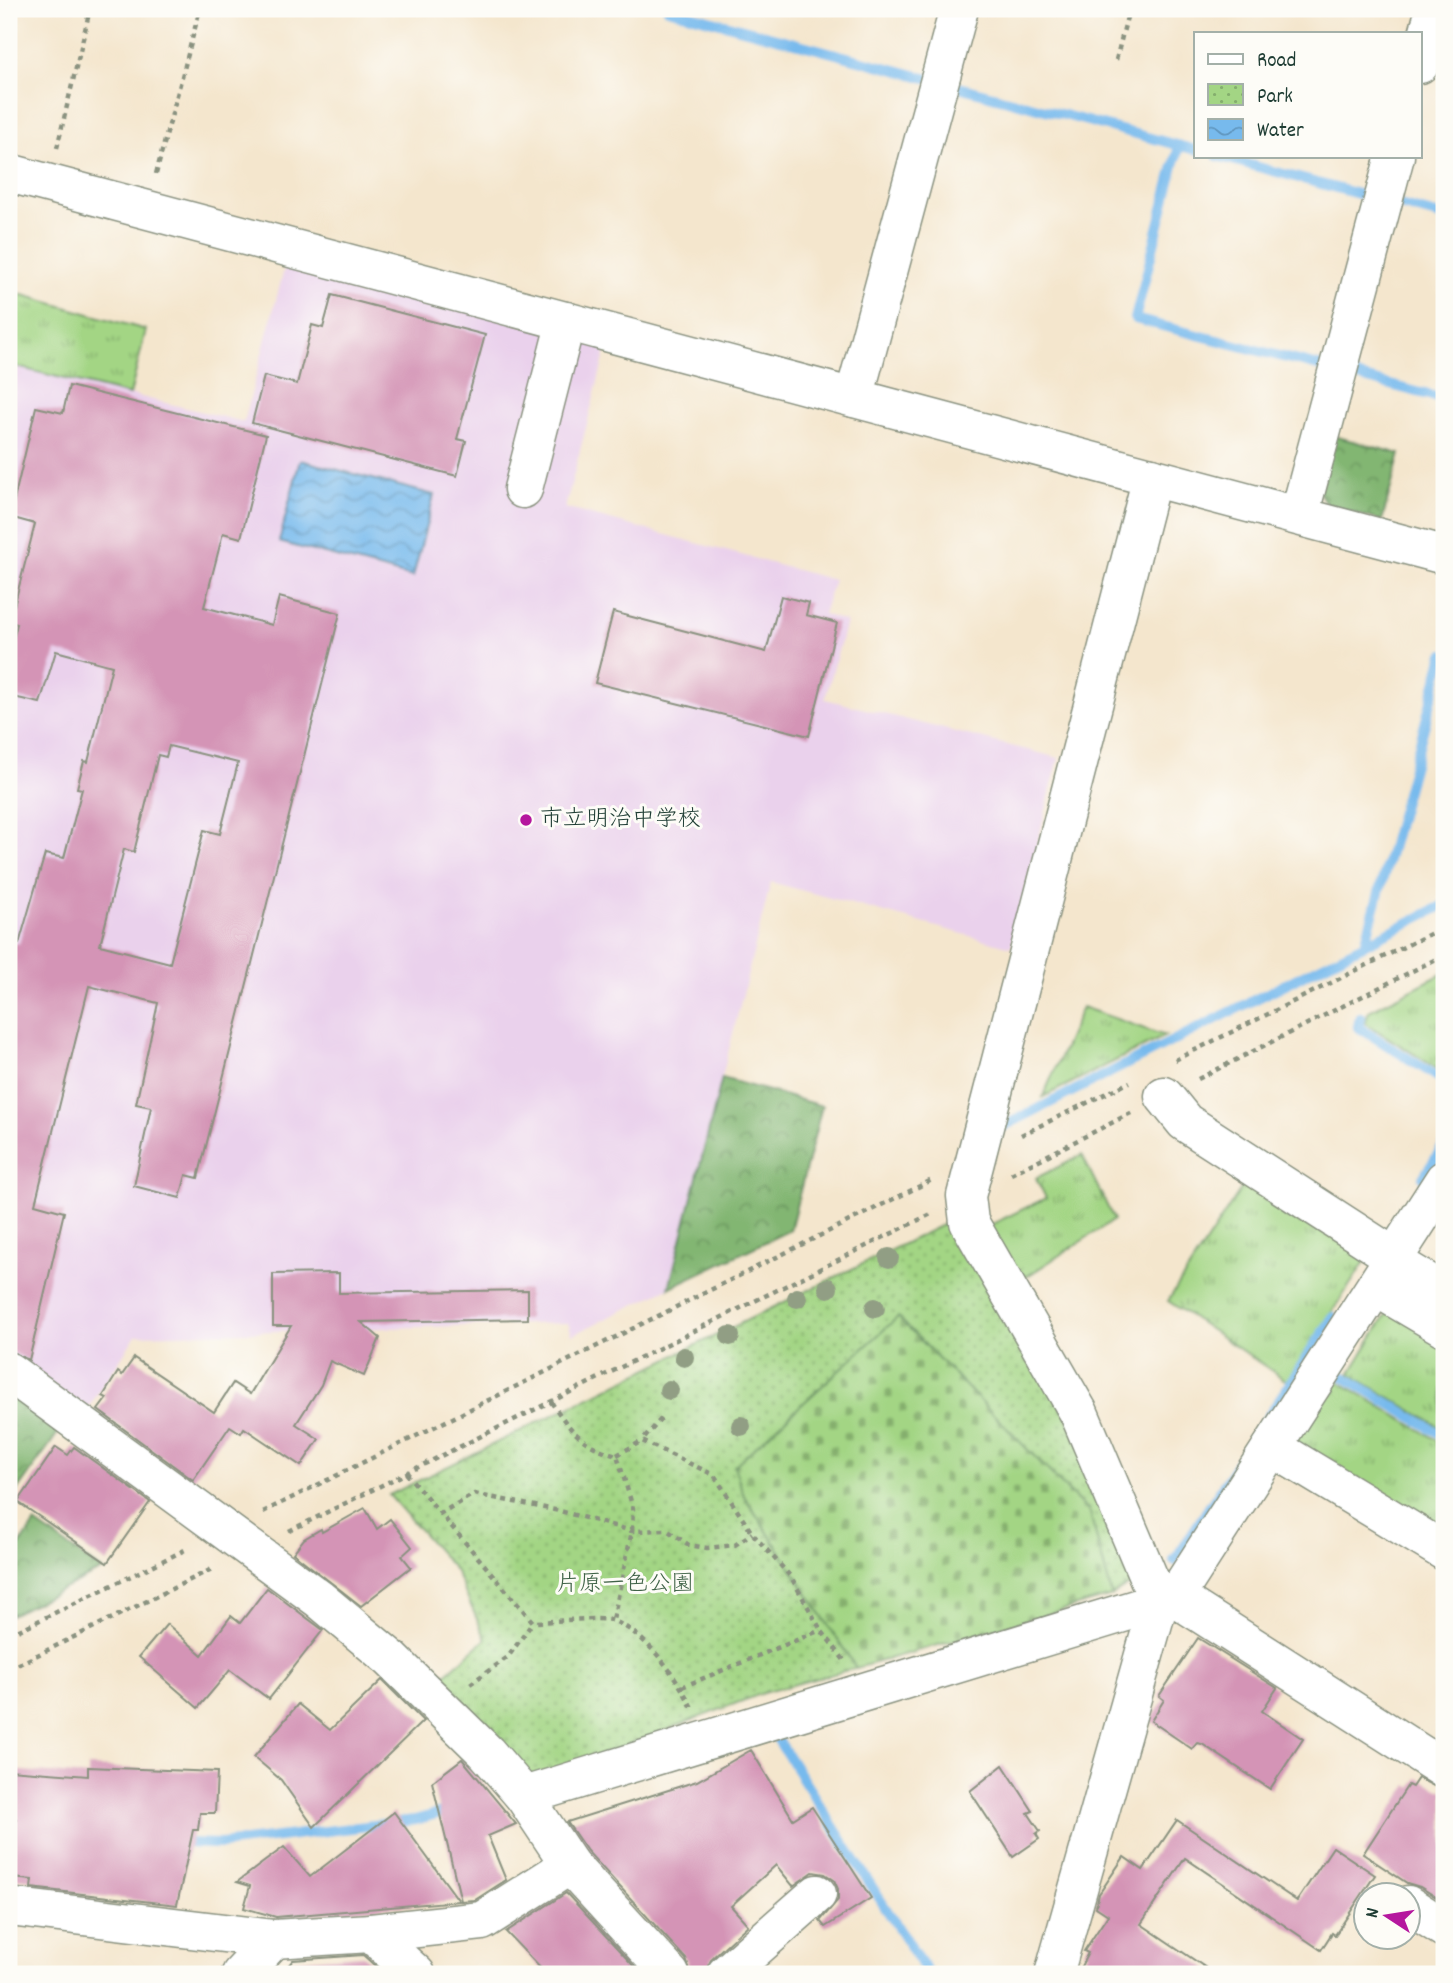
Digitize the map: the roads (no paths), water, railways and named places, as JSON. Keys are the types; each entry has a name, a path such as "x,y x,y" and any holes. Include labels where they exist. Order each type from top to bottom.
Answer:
{"street":[{"path":"855,398 959,9"},
{"path":"1422,57 1435,9"},
{"path":"1299,516 1394,158"},
{"path":"9,173 1444,555"},
{"path":"523,489 566,321"},
{"path":"1152,477 966,1196 969,1222 1079,1413 1167,1600 1444,1769"},
{"path":"1158,1079 1185,1122 1387,1268 1444,1327"},
{"path":"1054,1974 1167,1600 1272,1447 1444,1180"},
{"path":"1387,1268 1444,1292"},
{"path":"9,1372 319,1599 441,1706 524,1796 570,1865 670,1974"},
{"path":"1272,1447 1444,1551"},
{"path":"524,1796 1167,1600"},
{"path":"9,1907 274,1939 371,1933 482,1921 570,1865"},
{"path":"726,1974 817,1894"},
{"path":"1422,1914 1444,1928"},
{"path":"371,1933 415,1974"},
{"path":"241,1974 274,1939"}],"water":[{"path":"300,460 434,495 413,577 279,542"}],"waterway":[{"path":"668,9 926,78"},
{"path":"955,86 1194,149"},
{"path":"1179,146 1135,319 1326,368"},
{"path":"1224,158 1373,198"},
{"path":"1396,204 1444,217"},
{"path":"1352,375 1444,399"},
{"path":"1004,1126 1365,944 1444,654"},
{"path":"1365,944 1444,905"},
{"path":"1360,1017 1358,1027 1444,1081"},
{"path":"1423,1178 1444,1145"},
{"path":"1174,1561 1333,1317"},
{"path":"1341,1375 1444,1436"},
{"path":"776,1737 928,1974"},
{"path":"179,1843 222,1844 415,1820 451,1810"}],"place":[{"name":"市立明治中学校","path":"526,820"}],"park label":[{"name":"片原一色公園","path":"625,1585"}]}
